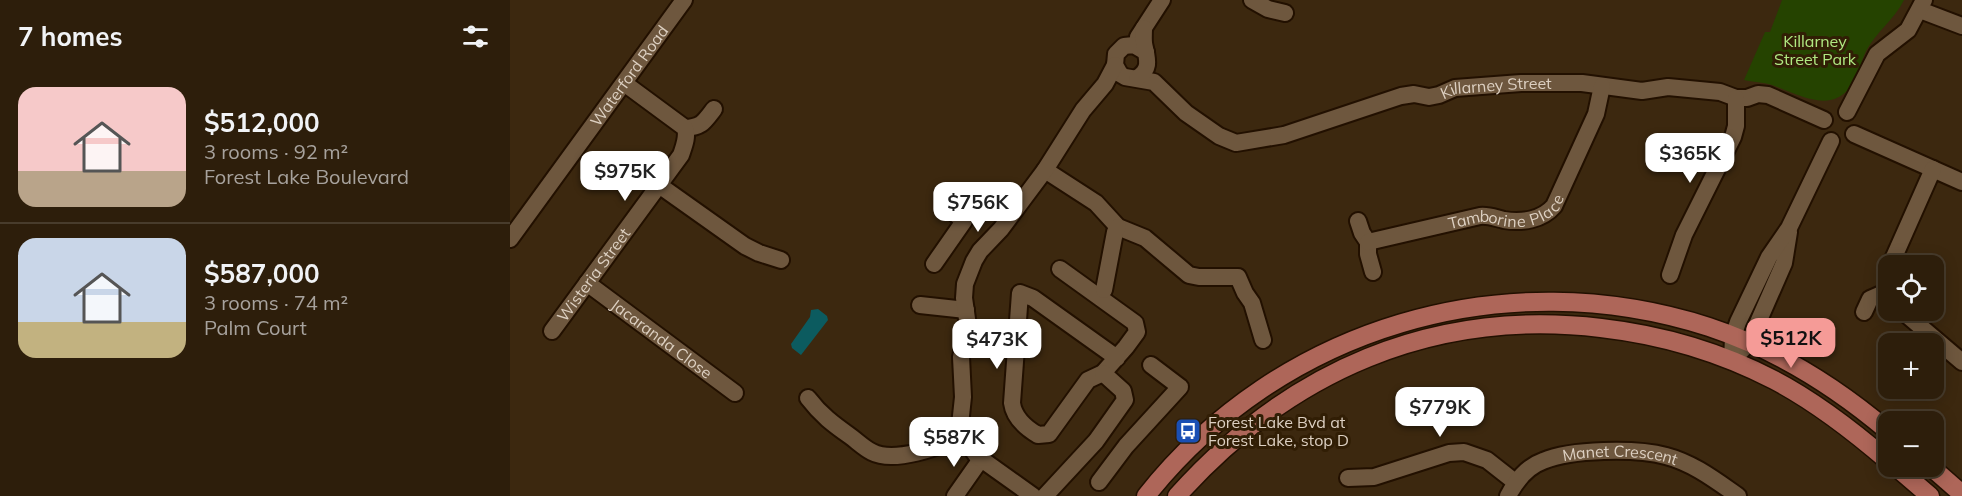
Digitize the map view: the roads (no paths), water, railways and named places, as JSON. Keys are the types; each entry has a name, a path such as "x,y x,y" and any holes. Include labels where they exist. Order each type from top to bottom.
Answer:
{"main road":[{"path":"1146,496 1171,466 1200,437 1278,378 1367,334 1403,322 1448,310 1504,303 1555,300 1608,305 1663,315 1709,327 1787,361 1828,386 1878,424"},
{"path":"1177,496 1234,439 1284,402 1328,376 1384,351 1431,336 1479,327 1524,324 1567,324 1628,331 1676,342 1732,361 1774,380 1830,413 1878,453"},
{"path":"1908,477 1930,496"},
{"path":"1943,477 1962,494"}],"street":[{"name":"Waterford Road","path":"510,239 684,0"},
{"name":"Killarney Street","path":"1162,0 1144,28 1134,63 1186,113 1219,136 1236,143 1284,135 1401,96 1414,94 1429,97 1455,88 1521,83 1582,83 1642,91 1668,87 1720,92 1736,98 1747,98 1758,94 1768,95 1824,120"},
{"path":"1252,0 1268,9 1285,13"},
{"path":"1847,112 1877,54 1908,30 1922,5 1962,26"},
{"path":"1033,496 981,459 971,450 963,437 960,425 963,397 960,372 968,326 965,284 974,261 1045,170 1083,110 1105,84 1134,63"},
{"path":"624,83 685,128 696,128 714,109"},
{"name":"Tamborine Place","path":"1368,242 1480,216 1490,215 1504,220 1534,219 1547,214 1554,206 1596,114 1602,86"},
{"path":"1670,275 1684,235 1733,137 1736,126 1736,98"},
{"path":"1842,110 1854,119 1856,129 1846,141 1841,143 1831,141 1822,129 1824,120 1831,112 1842,110"},
{"name":"Wisteria Street","path":"552,332 681,155 687,134 685,128"},
{"path":"1854,134 1962,182"},
{"path":"1732,361 1769,257 1789,228 1831,141"},
{"path":"1894,255 1933,169"},
{"path":"1045,170 1096,203 1118,227 1145,238 1189,274 1199,277 1238,277 1252,303 1263,340"},
{"path":"659,185 745,246 759,254 781,260"},
{"path":"934,264 964,221 947,207"},
{"path":"1358,221 1368,242 1368,254 1374,272"},
{"path":"1104,290 1115,232 1118,227"},
{"path":"948,245 974,261"},
{"path":"1060,269 1137,326 1135,336 1117,358 1103,373 1088,380 1049,434 1038,435 1018,419 1012,403 1020,293 1033,298 1117,358"},
{"name":"Jacaranda Close","path":"587,283 735,393"},
{"path":"1864,312 1870,299 1878,297"},
{"path":"920,305 966,310"},
{"path":"1914,321 1962,362"},
{"path":"1099,482 1126,446 1180,387 1151,365"},
{"path":"1045,496 1105,430 1123,404 1125,397 1120,388 1103,373"},
{"path":"808,398 822,416 874,453 886,456 906,455 963,437"},
{"path":"1105,430 1126,446"},
{"name":"Manet Crescent","path":"1512,489 1528,469 1542,461 1559,456 1641,451 1666,456 1688,464 1738,496"},
{"path":"1347,478 1374,477 1449,453 1464,452 1487,460 1512,489"},
{"path":"955,496 981,459"}],"water":[{"path":"818,309 827,316 828,320 801,355 792,348 791,344 810,317 811,310"}],"place":[{"name":"Forest Lake Bvd at Forest Lake, stop D","path":"1188,431"}],"park label":[{"name":"Killarney Street Park","path":"1815,50"}]}
